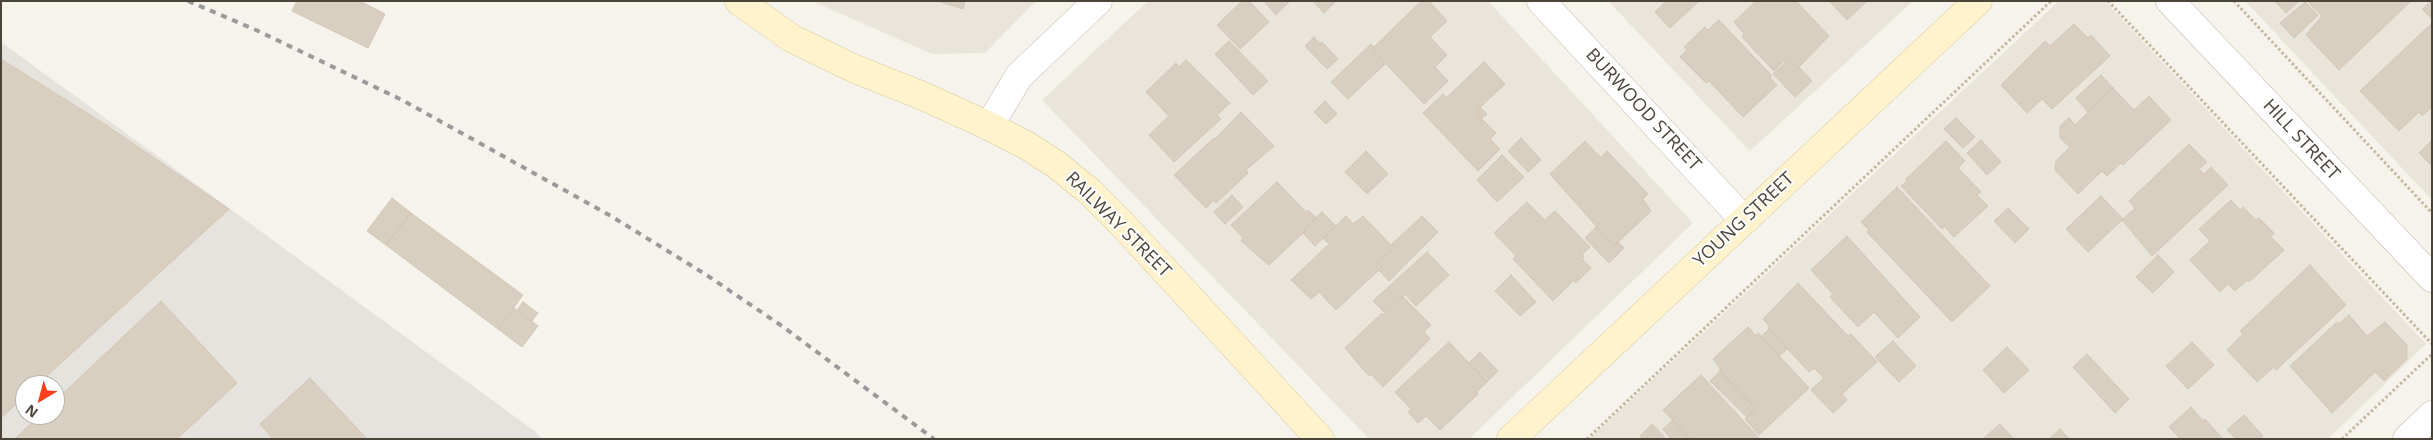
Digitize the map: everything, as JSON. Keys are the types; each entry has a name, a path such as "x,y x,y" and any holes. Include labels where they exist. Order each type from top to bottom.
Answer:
{"street":[{"name":"RAILWAY STREET","path":"740,1 791,38 855,69 923,96 989,126 1026,145 1057,165 1090,192 1122,224 1320,439"},
{"path":"989,126 1019,76 1098,1"},
{"name":"BURWOOD STREET","path":"1541,1 1744,220"},
{"name":"YOUNG STREET","path":"1511,439 1978,1"},
{"name":"HILL STREET","path":"2170,1 2432,278"},
{"path":"2407,439 2432,415"}],"path":[{"path":"1587,439 2051,1"},
{"path":"2108,1 2432,344"},
{"path":"2234,1 2432,213"},
{"path":"2342,439 2432,354"}],"shaded area":[{"path":"812,1 1036,1 985,53 932,54"},
{"path":"1148,1 1488,1 1693,223 1469,439 1369,439 1042,100"},
{"path":"1608,1 1913,1 1750,151"},
{"path":"2059,1 2105,1 2426,344 2328,439 1589,439"},
{"path":"2245,1 2432,1 2432,200"},
{"path":"1,42 536,432 542,439 1,439"}],"building":[{"path":"297,1 360,1 385,14 368,48 292,11"},
{"path":"938,1 965,1 963,9"},
{"path":"1242,1 1249,1 1269,22 1240,49 1217,25"},
{"path":"1264,1 1290,1 1276,15"},
{"path":"1313,1 1336,1 1324,13"},
{"path":"1421,1 1429,1 1447,21 1430,37 1447,55 1435,67 1448,81 1424,104 1372,49"},
{"path":"1666,1 1698,2 1670,28 1655,12"},
{"path":"1756,1 1796,1 1829,36 1797,69 1788,60 1784,61 1774,71 1742,37 1744,34 1734,22"},
{"path":"1829,1 1867,1 1847,20"},
{"path":"2275,1 2299,1 2286,13"},
{"path":"2310,1 2411,1 2339,70 2306,35 2322,16 2309,3"},
{"path":"2432,1 2432,19 2422,9"},
{"path":"2305,2 2318,15 2294,38 2280,23"},
{"path":"1719,20 1772,76 1770,78 1777,85 1743,117 1709,81 1706,83 1680,57 1687,50 1684,47 1705,27 1708,30"},
{"path":"2432,23 2432,107 2422,116 2419,112 2399,131 2360,91"},
{"path":"2074,24 2088,38 2091,35 2110,56 2052,109 2042,99 2027,113 2001,85 2045,41 2050,46"},
{"path":"1314,37 1320,44 1322,42 1338,59 1327,69 1305,46"},
{"path":"1229,41 1268,81 1253,95 1215,54"},
{"path":"1371,44 1374,47 1372,49 1385,64 1348,99 1331,82"},
{"path":"1,59 106,125 229,209 48,375 15,375 15,405 1,418"},
{"path":"1186,60 1230,103 1217,115 1221,119 1174,162 1149,135 1169,116 1146,92 1176,63 1179,67"},
{"path":"1788,60 1797,69 1799,67 1812,81 1795,97 1773,74"},
{"path":"1484,62 1505,84 1475,112 1496,133 1490,139 1500,149 1478,171 1423,113 1443,94 1446,98"},
{"path":"2101,75 2113,88 2088,112 2076,98"},
{"path":"2113,88 2134,110 2149,96 2171,120 2123,165 2121,163 2107,176 2102,171 2078,194 2055,170 2056,161 2070,147 2060,138 2060,126 2069,118 2075,125"},
{"path":"1325,101 1337,114 1326,124 1314,112"},
{"path":"1480,107 1487,114 1482,118 1475,112"},
{"path":"1241,112 1274,146 1246,170 1248,173 1216,203 1214,200 1206,208 1174,175 1215,139"},
{"path":"1956,118 1975,137 1963,148 1944,129"},
{"path":"1521,138 1541,160 1528,172 1508,151"},
{"path":"1981,140 2001,162 1987,175 1967,153"},
{"path":"2432,140 2432,166 2419,153"},
{"path":"1585,141 1601,158 1607,151 1648,194 1643,199 1651,211 1614,246 1550,174"},
{"path":"1946,141 1965,161 1958,168 1981,192 1977,195 1988,206 1954,237 1944,226 1942,229 1901,186"},
{"path":"2189,144 2207,162 2199,169 2204,174 2211,167 2228,185 2152,256 2122,220 2135,208 2129,201"},
{"path":"1366,151 1388,174 1367,194 1345,172"},
{"path":"1502,155 1524,177 1497,202 1477,180"},
{"path":"1277,182 1306,212 1308,210 1316,218 1304,229 1306,231 1269,265 1241,241 1243,238 1231,225"},
{"path":"1897,187 1990,286 1952,322 1867,232 1869,230 1861,222"},
{"path":"1232,195 1243,207 1225,224 1214,212"},
{"path":"2101,196 2123,219 2088,252 2066,229"},
{"path":"392,198 411,213 386,245 367,231"},
{"path":"2231,200 2240,210 2243,207 2256,220 2259,218 2274,233 2271,237 2284,250 2249,282 2247,280 2235,291 2228,284 2220,292 2190,260 2210,241 2199,229"},
{"path":"1527,202 1545,220 1555,211 1590,247 1582,255 1584,257 1582,259 1591,268 1576,283 1574,280 1553,301 1513,259 1516,256 1494,233"},
{"path":"2008,208 2029,229 2015,243 1994,221"},
{"path":"1322,212 1336,226 1315,246 1303,233 1306,231 1304,229"},
{"path":"411,213 523,295 498,329 386,245"},
{"path":"1346,216 1353,224 1363,216 1394,248 1378,263 1382,267 1336,310 1319,292 1311,299 1291,280 1329,244 1323,238"},
{"path":"1422,216 1438,232 1389,281 1379,270 1382,267 1378,263 1394,248 1391,245"},
{"path":"1596,227 1614,246 1618,242 1624,248 1609,263 1585,238"},
{"path":"1847,236 1920,317 1898,338 1874,312 1858,327 1830,297 1833,294 1811,270"},
{"path":"1427,252 1449,275 1416,306 1405,294 1385,313 1373,301"},
{"path":"2158,255 2174,272 2153,293 2136,277"},
{"path":"2310,265 2346,305 2276,370 2274,367 2257,382 2227,350 2243,334 2240,331"},
{"path":"1511,275 1536,302 1520,316 1495,291"},
{"path":"1798,283 1848,336 1851,334 1877,362 1842,394 1847,400 1833,413 1811,390 1824,378 1814,368 1809,372 1768,328 1769,326 1763,319"},
{"path":"1403,297 1431,325 1424,332 1430,339 1383,387 1371,374 1369,376 1345,348 1382,313 1384,315"},
{"path":"161,301 237,383 177,439 15,439 30,425 65,425 65,392"},
{"path":"523,302 538,313 532,321 517,310"},
{"path":"514,308 538,326 522,347 498,329"},
{"path":"2349,315 2367,336 2385,322 2407,345 2407,359 2384,381 2375,372 2332,413 2290,366 2337,322 2339,324"},
{"path":"1748,327 1756,336 1758,333 1809,388 1759,435 1745,419 1756,409 1720,371 1720,368 1713,359"},
{"path":"1769,329 1787,349 1779,356 1761,337"},
{"path":"1893,341 1916,366 1899,382 1875,357"},
{"path":"1449,342 1487,382 1477,392 1478,394 1440,430 1426,416 1418,423 1408,412 1411,409 1395,392"},
{"path":"2192,342 2214,365 2188,389 2166,366"},
{"path":"2007,347 2029,370 2004,393 1983,370"},
{"path":"1480,352 1498,371 1487,382 1469,363"},
{"path":"2087,354 2129,399 2115,413 2073,367"},
{"path":"1720,371 1756,409 1747,417 1710,381"},
{"path":"1701,375 1760,439 1690,439 1663,410"},
{"path":"310,378 367,439 273,439 260,424"},
{"path":"2191,407 2223,439 2177,439 2179,437 2169,427"},
{"path":"2244,415 2263,436 2260,439 2236,439 2227,430"},
{"path":"1673,420 1690,439 1671,439 1663,429"},
{"path":"1652,424 1666,439 1643,439 1640,436"},
{"path":"2000,424 2014,439 1983,439"},
{"path":"2060,429 2069,439 2049,439"}],"railway":[{"path":"188,1 256,30 402,100 611,216 705,274 782,326 934,439"}]}
